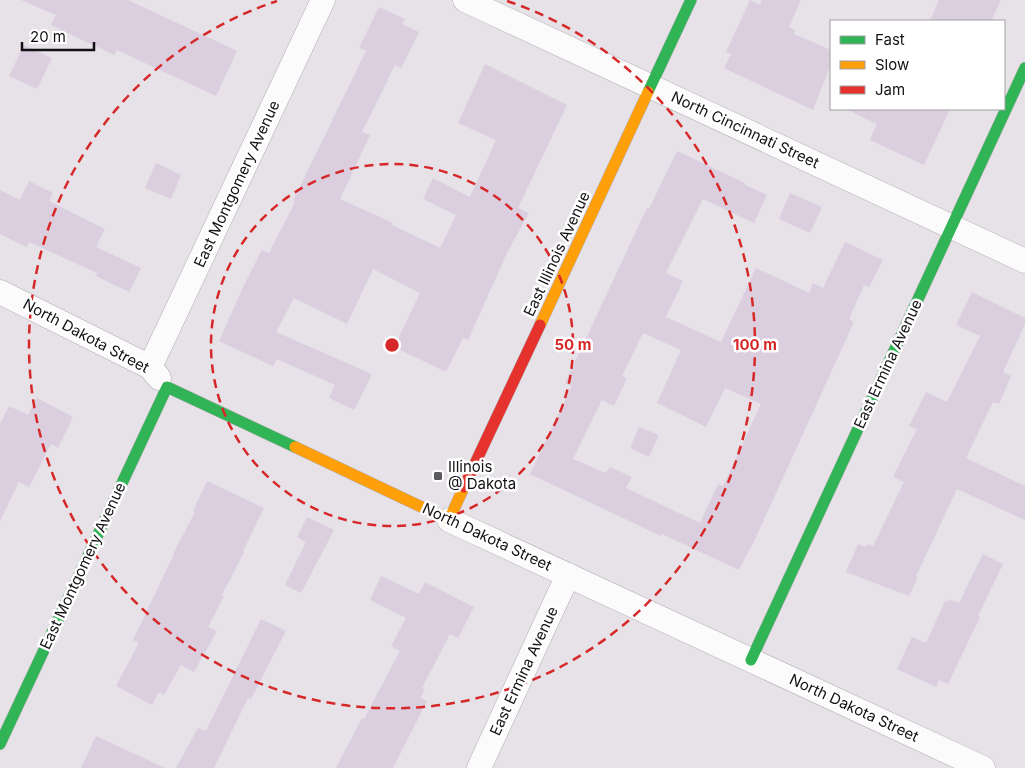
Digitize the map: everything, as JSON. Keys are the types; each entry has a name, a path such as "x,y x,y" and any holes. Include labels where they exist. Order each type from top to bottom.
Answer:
{"street":[{"name":"East Montgomery Avenue","path":"150,367 323,0"},
{"name":"North Cincinnati Street","path":"464,0 1025,261"},
{"name":"East Illinois Avenue","path":"449,520 691,0"},
{"name":"East Ermina Avenue","path":"751,660 1025,68"},
{"name":"North Dakota Street","path":"0,292 150,367 167,387 983,768"},
{"name":"East Montgomery Avenue","path":"0,744 167,387"},
{"name":"East Ermina Avenue","path":"479,768 568,575"}],"building":[{"path":"21,0 128,0 237,51 216,96 117,50 114,55 51,25 56,15"},
{"path":"750,0 760,5 762,0 801,0 789,27 795,30 794,34 830,50 830,67 813,110 724,68 731,54 726,52"},
{"path":"939,0 1001,0 991,20 930,20"},
{"path":"379,7 405,19 402,24 419,32 401,68 395,65 362,132 370,135 340,199 393,223 392,225 440,248 456,215 423,199 433,178 470,197 496,140 458,123 485,64 567,105 518,208 529,213 508,251 468,340 463,338 446,372 394,347 420,293 373,269 347,324 294,298 276,332 372,374 354,410 329,398 335,385 277,359 273,366 219,341 262,250 269,253 295,202 293,201 366,51 359,48"},
{"path":"24,45 52,58 37,89 9,76"},
{"path":"848,110 950,110 924,165 870,140 877,124"},
{"path":"677,151 767,195 754,223 703,199 666,273 683,281 666,317 721,342 756,268 809,293 813,283 823,288 845,242 883,260 869,287 864,285 849,319 854,322 756,537 739,570 662,534 661,536 530,474 572,386 565,383 647,208 649,209","holes":["643,333 681,350 657,403 706,427 725,388 761,404 723,486 718,484 700,523 626,488 632,477 610,467 606,473 573,459 602,400 614,406 627,378 622,376"]},
{"path":"156,163 181,175 171,199 145,188"},
{"path":"29,181 53,193 49,201 105,229 96,247 141,268 129,292 96,276 97,273 29,242 27,247 0,234 0,190 20,200"},
{"path":"790,193 822,207 810,233 779,219"},
{"path":"972,292 1025,318 1025,324 1003,372 1011,376 999,404 993,402 966,458 1025,486 1025,520 957,489 916,576 918,577 909,596 846,572 858,544 866,547 868,544 873,546 904,482 893,477 917,429 909,426 926,392 947,402 980,336 956,325"},
{"path":"37,398 73,417 58,448 51,444 29,487 19,482 0,521 0,424 9,406 28,415"},
{"path":"639,427 659,435 649,457 630,448"},
{"path":"207,481 264,508 208,627 217,631 194,672 181,665 164,695 159,692 152,705 116,686 139,643 133,640 195,512 193,511"},
{"path":"307,517 334,530 301,593 285,585 306,542 297,537"},
{"path":"983,554 1003,564 948,684 939,680 936,687 897,669 912,637 926,643 945,601 947,602 948,599 959,603"},
{"path":"381,576 419,594 425,582 474,607 458,638 450,634 422,688 425,689 421,698 427,701 393,768 336,768 400,651 391,646 406,618 370,600"},
{"path":"261,619 286,631 251,699 248,698 214,768 176,768 198,728 206,731"},
{"path":"96,736 165,768 81,768"}],"traffic: fast":[{"path":"648,92 691,0"},
{"path":"751,660 1025,68"},
{"path":"0,744 167,387 295,447"}],"traffic: slow":[{"path":"540,325 648,92"},
{"path":"295,447 449,520 464,487"}],"traffic: jam":[{"path":"464,487 540,325"}],"place":[{"name":"Illinois @ Dakota","path":"438,476"}]}
